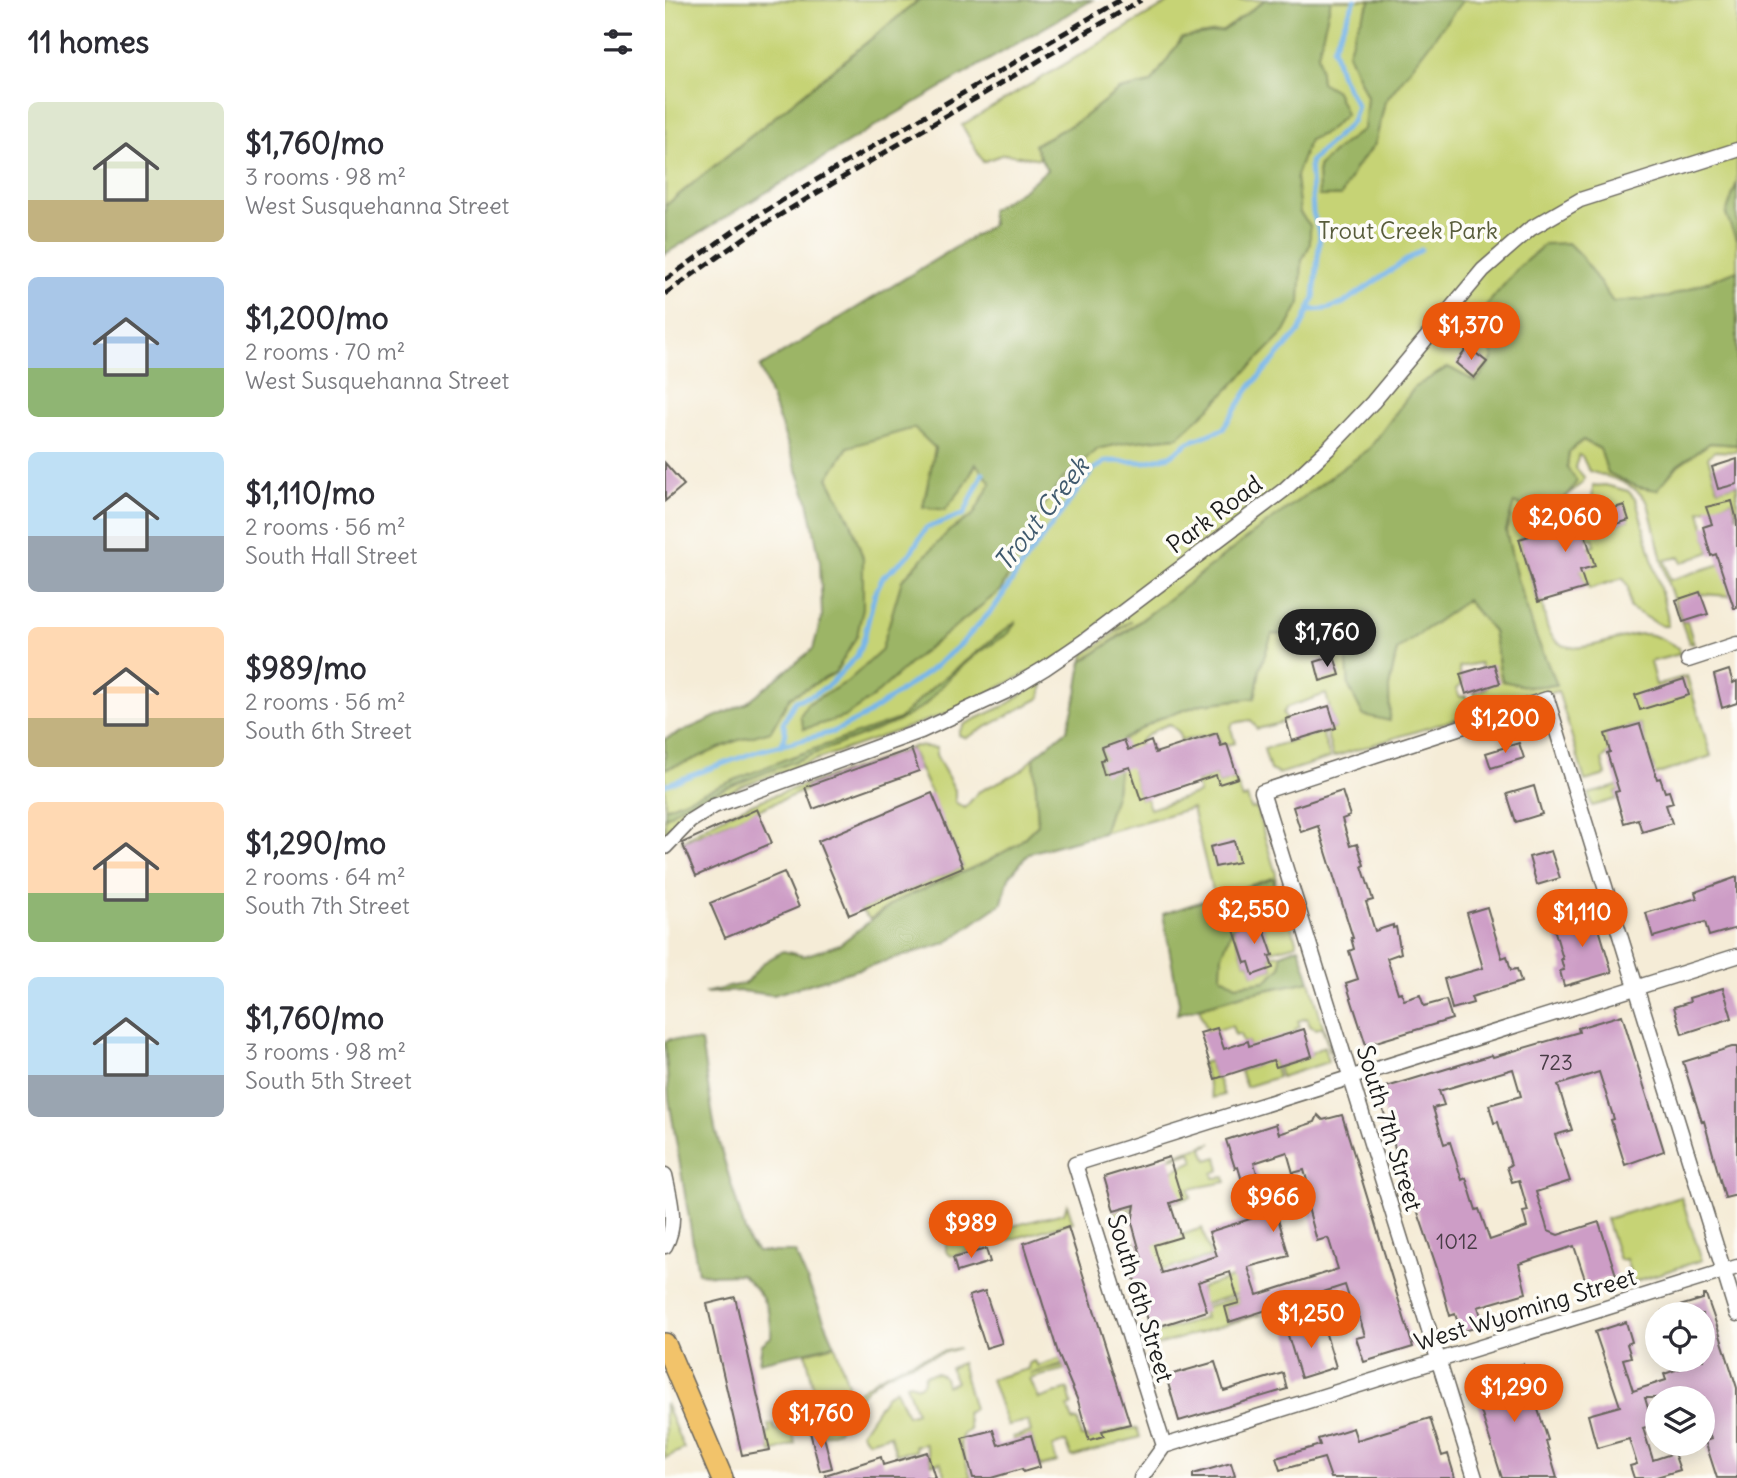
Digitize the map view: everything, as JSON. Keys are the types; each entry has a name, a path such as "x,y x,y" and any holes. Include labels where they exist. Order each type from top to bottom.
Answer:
{"main road":[{"path":"665,1344 722,1478"}],"street":[{"name":"Park Road","path":"665,847 690,821 714,806 925,729 1005,692 1045,668 1283,490 1373,402 1483,270 1529,229 1580,200 1737,150"},
{"path":"1688,660 1737,644"},
{"name":"South 7th Street","path":"1475,1478 1262,792 1547,699 1636,988"},
{"path":"1351,1077 1737,956"},
{"path":"1636,988 1730,1269 1737,1314"},
{"name":"South 6th Street","path":"1164,1446 1075,1164 1351,1077"},
{"path":"665,1175 673,1217 670,1237 665,1246"},
{"name":"West Wyoming Street","path":"1164,1446 1730,1269"},
{"path":"1141,1478 1164,1446"}],"green space":[{"path":"665,0 919,0 665,206"},
{"path":"919,0 1092,0 875,126 665,254 665,206"},
{"path":"1173,0 1265,0 1223,31 1182,39 1151,83 1119,90 1077,122 1034,145 1042,159 1004,154 983,162 962,125"},
{"path":"1265,0 1331,0 1318,54 1321,82 1336,91 1346,114 1327,132 1309,140 1296,176 1300,213 1310,225 1310,245 1302,260 1300,303 1285,332 1178,437 1129,442 1098,449 1063,479 1043,506 1001,590 917,657 872,698 844,717 804,729 800,716 807,704 847,682 881,651 902,580 949,531 973,515 991,483 976,464 965,485 945,510 923,507 935,448 914,428 848,447 828,478 851,522 863,558 863,608 857,636 835,673 790,697 771,731 736,741 665,769 665,739 745,704 813,649 822,616 820,561 808,501 760,367 992,225 990,210 1024,189 1047,170 1034,145 1077,122 1119,90 1151,83 1182,38 1223,31"},
{"name":"Trout Creek Park","path":"1294,0 1737,0 1737,364 1162,605 1082,662 1085,654 1132,621 948,713 742,786 699,806 671,825 665,833 665,767 804,681 851,522 828,478 848,447"},
{"path":"1371,0 1463,0 1385,102 1375,144 1356,167 1341,196 1319,196 1318,167 1364,129 1367,97 1348,53 1355,31"},
{"path":"1737,182 1737,242 1726,214"},
{"path":"1568,243 1581,256 1613,302 1668,297 1737,270 1737,445 1710,443 1678,465 1657,490 1638,487 1608,473 1600,449 1583,440 1569,452 1567,468 1577,481 1567,496 1541,513 1514,503 1506,531 1517,579 1536,637 1557,685 1529,687 1502,681 1493,631 1467,600 1397,650 1389,687 1390,721 1363,715 1349,687 1346,649 1303,634 1272,634 1260,669 1255,698 1202,704 1158,719 1122,740 1116,792 1103,833 1029,853 1009,877 1002,903 946,943 773,995 741,991 704,993 746,983 763,963 783,951 804,956 840,944 896,901 986,862 1018,844 1038,824 1034,757 1067,730 1082,662 1129,630 1252,534 1369,449 1415,387 1448,367 1476,382 1493,358 1479,314 1519,267 1545,244"},
{"path":"1583,440 1657,490 1678,465 1710,443 1737,445 1737,452 1715,451 1708,457 1718,489 1737,484 1737,517 1732,501 1700,511 1710,552 1681,563 1680,557 1665,560 1670,580 1727,562 1730,596 1700,592 1683,622 1687,621 1694,644 1689,643 1667,581 1648,503 1629,485 1589,471 1582,456 1579,455 1575,467 1584,477 1583,482 1567,496 1570,523 1519,539 1538,602 1542,601 1548,630 1558,642 1568,647 1593,646 1632,635 1647,634 1678,648 1680,654 1650,662 1656,685 1687,676 1711,756 1626,785 1627,788 1615,792 1617,799 1592,806 1589,794 1625,784 1654,769 1640,724 1605,734 1610,752 1602,760 1606,775 1585,781 1558,691 1480,711 1474,693 1487,688 1480,663 1459,667 1462,684 1456,689 1460,697 1466,696 1472,714 1333,757 1326,731 1335,728 1326,694 1287,707 1283,713 1286,719 1280,723 1257,729 1251,720 1233,723 1231,728 1235,743 1221,746 1217,733 1181,741 1179,732 1169,724 1141,740 1132,772 1141,799 1146,798 1150,809 1199,793 1196,782 1216,775 1219,784 1235,779 1243,799 1247,797 1251,809 1256,808 1276,874 1275,885 1272,878 1214,897 1192,808 1103,833 1116,792 1122,740 1158,719 1202,704 1255,698 1260,669 1272,634 1303,634 1346,649 1349,687 1389,720 1389,687 1397,650 1467,600 1493,631 1502,681 1557,685 1536,637 1517,579 1506,531 1514,502 1567,468 1569,452"},
{"path":"1605,485 1628,491 1636,500 1668,626 1662,626 1630,608 1628,587 1623,578 1589,589 1588,583 1584,584 1580,570 1587,549 1595,545 1593,538 1588,539 1586,534 1629,520 1623,505 1583,518 1581,510 1592,502 1593,486"},
{"path":"1016,621 1009,633 974,656 951,676 924,706 897,722 705,796 680,807 665,818 665,808 786,759 899,719 935,685"},
{"path":"1044,680 1040,698 966,738 959,735 965,724 1004,706"},
{"path":"1322,732 1330,758 1279,774 1270,770 1264,749"},
{"path":"915,746 937,748 936,755 955,790 955,802 965,808 978,792 1021,771 1034,757 1038,824 1018,844 986,862 896,901 870,919 860,910 963,867 911,749 806,787 806,790 681,842 708,825 765,799"},
{"path":"1273,878 1285,917 1260,918 1233,927 1222,955 1221,976 1236,985 1266,981 1281,967 1281,954 1299,947 1310,981 1246,994 1177,1014 1179,1003 1163,914"},
{"path":"1289,917 1297,944 1271,951 1260,918"},
{"path":"1233,927 1245,963 1249,962 1253,974 1273,968 1269,956 1281,954 1281,967 1266,981 1236,985 1220,976 1222,955"},
{"path":"1310,981 1333,1060 1322,1027 1316,1029 1310,1026 1307,1018 1298,1021 1300,1027 1295,1029 1296,1032 1271,1053 1278,1077 1246,1087 1240,1071 1256,1065 1248,1042 1243,1043 1240,1034 1235,1035 1232,1026 1208,1033 1199,1008 1246,994"},
{"path":"670,1039 701,1042 715,1129 748,1241 757,1252 795,1252 835,1345 759,1362 762,1344 771,1337 768,1310 760,1294 741,1274 698,1273 669,1099 665,1043"},
{"path":"1324,1046 1328,1062 1281,1077 1278,1067 1311,1056 1311,1053"},
{"path":"1209,1061 1224,1095 1213,1098 1202,1063"},
{"path":"1212,1143 1203,1148 1207,1160 1217,1157 1220,1170 1213,1173 1214,1178 1225,1177 1226,1182 1189,1189 1191,1197 1170,1203 1169,1199 1129,1210 1132,1221 1118,1226 1114,1211 1178,1193 1171,1171 1194,1161 1191,1152 1170,1158 1171,1156"},
{"path":"1681,1197 1702,1260 1630,1283 1631,1275 1626,1259 1619,1260 1606,1219"},
{"path":"1067,1204 1073,1222 951,1256 946,1251 946,1243 1064,1213"},
{"path":"1202,1228 1211,1257 1147,1274 1132,1265 1126,1245 1137,1242 1140,1249"},
{"path":"1250,1272 1253,1282 1237,1294 1202,1305 1200,1290 1203,1287"},
{"path":"1238,1297 1239,1303 1225,1307 1229,1322 1262,1314 1151,1347 1146,1332 1154,1330 1157,1333 1205,1318 1202,1308"},
{"path":"835,1345 852,1396 902,1365 959,1348 904,1366 878,1380 858,1399 837,1431 815,1438 810,1407 817,1404 806,1353"},
{"path":"1061,1358 1062,1364 1030,1374 1064,1366 1066,1369 1030,1379 1039,1399 1068,1389 1072,1405 1068,1407 1073,1421 1078,1420 1081,1437 1088,1437 1089,1440 1122,1429 1137,1428 1140,1437 1072,1457 1066,1442 1052,1447 1057,1462 1040,1467 1031,1436 1013,1441 1013,1437 1031,1432 1028,1421 1007,1425 991,1379 1028,1369 1029,1363 1035,1361 1038,1366"},
{"path":"961,1363 974,1409 966,1413 970,1430 963,1434 960,1443 971,1478 945,1478 941,1462 932,1464 925,1444 915,1446 916,1451 896,1454 890,1435 868,1441 861,1433 886,1396 896,1389 907,1415 916,1412 906,1384 918,1386 923,1383 925,1375 937,1373 943,1376 947,1386 956,1382 950,1368"},
{"path":"665,1403 684,1449 665,1458"},
{"path":"768,1424 773,1424 775,1431 792,1426 795,1444 772,1452 766,1434 770,1433"}],"building":[{"path":"1468,347 1487,362 1474,378 1456,363"},
{"path":"1737,459 1737,484 1718,489 1712,467"},
{"path":"665,463 684,485 665,501"},
{"path":"1732,501 1737,521 1737,608 1734,608 1716,554 1711,556 1703,527 1712,524 1706,507"},
{"path":"1624,505 1629,520 1585,534 1595,566 1580,570 1586,588 1538,602 1519,539"},
{"path":"1700,592 1708,614 1683,622 1676,600"},
{"path":"1334,656 1340,675 1320,681 1315,662"},
{"path":"1494,664 1500,683 1466,694 1460,674"},
{"path":"1729,670 1733,683 1737,681 1737,703 1722,708 1714,675"},
{"path":"1684,679 1689,695 1640,710 1635,695"},
{"path":"1329,706 1336,728 1292,741 1286,719"},
{"path":"1640,724 1657,779 1660,778 1665,792 1669,791 1673,803 1666,805 1672,823 1642,832 1638,819 1624,823 1615,792 1619,791 1607,753 1610,752 1605,734"},
{"path":"1217,733 1221,746 1227,744 1238,778 1219,784 1216,775 1141,800 1130,767 1104,774 1100,760 1106,759 1102,748 1124,740 1128,750 1151,741 1155,753"},
{"path":"1519,743 1524,758 1491,768 1486,753"},
{"path":"911,749 919,771 813,809 805,787"},
{"path":"1534,786 1542,814 1516,822 1507,794"},
{"path":"1342,791 1350,816 1342,819 1350,846 1357,844 1364,865 1362,866 1373,900 1366,902 1375,931 1393,925 1393,928 1396,927 1401,953 1387,958 1398,993 1401,992 1404,1000 1420,995 1424,1006 1446,1000 1452,1019 1366,1045 1346,983 1358,979 1349,951 1354,949 1353,938 1318,826 1301,832 1293,807"},
{"path":"932,793 963,867 849,915 818,841"},
{"path":"757,809 772,843 696,876 682,843"},
{"path":"1234,841 1239,862 1215,867 1210,847"},
{"path":"1551,851 1560,878 1537,885 1529,857"},
{"path":"784,872 799,907 725,938 710,903"},
{"path":"1737,877 1737,928 1709,936 1705,922 1653,937 1646,913 1697,898 1695,892"},
{"path":"1487,907 1502,958 1507,956 1511,970 1517,969 1521,982 1471,997 1473,1003 1452,1009 1444,979 1483,968 1467,913"},
{"path":"1594,912 1612,972 1564,986 1560,971 1564,970 1563,959 1553,925"},
{"path":"1260,918 1273,955 1269,956 1273,968 1253,975 1249,962 1245,963 1233,927"},
{"path":"1723,988 1732,1018 1682,1034 1674,1007 1690,1002 1689,998"},
{"path":"1622,1015 1664,1151 1625,1165 1599,1072 1558,1085 1572,1130 1555,1135 1570,1181 1536,1192 1548,1231 1558,1235 1599,1222 1616,1275 1587,1285 1574,1246 1519,1264 1526,1293 1478,1307 1484,1325 1461,1332 1455,1314 1450,1316 1437,1268 1410,1189 1408,1190 1377,1090 1579,1032 1578,1028","holes":["1513,1069 1521,1096 1489,1105 1494,1123 1498,1122 1511,1165 1507,1167 1512,1182 1519,1180 1528,1211 1523,1212 1527,1227 1490,1240 1479,1209 1476,1210 1466,1178 1462,1180 1450,1142 1444,1144 1433,1108 1444,1105 1439,1091"]},
{"path":"1217,1028 1224,1049 1248,1041 1249,1046 1304,1029 1312,1056 1276,1067 1273,1060 1215,1079 1200,1033"},
{"path":"1737,1047 1737,1195 1725,1198 1704,1121 1702,1122 1683,1062"},
{"path":"1318,1115 1323,1120 1342,1115 1413,1347 1364,1362 1356,1338 1365,1336 1356,1306 1352,1307 1345,1285 1229,1322 1225,1307 1239,1303 1230,1272 1198,1282 1207,1311 1151,1329 1134,1278 1131,1279 1126,1264 1142,1259 1132,1223 1135,1205 1114,1211 1104,1177 1169,1157 1182,1199 1170,1203 1181,1237 1154,1245 1162,1273 1217,1256 1209,1232 1253,1218 1238,1167 1235,1168 1226,1140 1276,1124 1279,1134 1315,1122","holes":["1287,1152 1293,1173 1304,1170 1312,1198 1306,1200 1317,1241 1327,1238 1329,1240 1338,1269 1257,1295 1248,1267 1289,1256 1275,1208 1268,1210 1254,1163"]},
{"path":"1068,1227 1130,1424 1102,1431 1104,1436 1089,1440 1078,1401 1059,1356 1024,1243"},
{"path":"986,1249 990,1262 957,1272 953,1258"},
{"path":"985,1291 1002,1343 986,1348 969,1296"},
{"path":"1703,1295 1706,1295 1708,1302 1693,1302 1703,1299"},
{"path":"735,1297 770,1450 742,1455 707,1304"},
{"path":"1715,1320 1737,1388 1737,1478 1717,1478 1710,1456 1715,1456 1715,1386 1648,1386 1666,1380 1664,1374 1715,1372"},
{"path":"1322,1321 1336,1367 1301,1378 1287,1332"},
{"path":"1626,1322 1632,1342 1627,1344 1631,1357 1623,1359 1633,1391 1645,1387 1645,1456 1652,1456 1653,1460 1675,1456 1680,1470 1653,1478 1634,1478 1630,1466 1637,1464 1629,1439 1597,1448 1588,1415 1620,1406 1595,1332"},
{"path":"1215,1362 1224,1391 1283,1373 1287,1389 1179,1421 1166,1376"},
{"path":"1523,1364 1548,1440 1546,1441 1557,1478 1502,1478 1471,1380 1474,1379 1473,1376"},
{"path":"1430,1418 1442,1456 1448,1454 1455,1478 1331,1478 1324,1458 1280,1470 1276,1458 1320,1445 1318,1439 1353,1428 1357,1440"},
{"path":"822,1429 832,1468 820,1471 810,1432"},
{"path":"993,1430 998,1445 1031,1435 1040,1467 991,1478 973,1478 962,1438"},
{"path":"927,1452 935,1478 826,1478 825,1475 881,1457 883,1465"},
{"path":"1231,1463 1235,1476 1193,1478 1193,1474"}],"waterway":[{"name":"Trout Creek","path":"665,785 758,751 833,732 865,716 928,672 960,645 994,608 1025,561 1094,469 1107,461 1145,462 1170,456 1189,442 1223,429 1250,387 1299,332 1314,298 1320,235 1313,213 1310,162 1352,122 1357,106 1340,73 1333,48 1355,0"},
{"path":"1309,310 1327,309 1342,304 1421,250"},
{"path":"781,746 786,733 783,723 795,701 815,694 830,684 857,656 875,593 883,577 910,554 926,528 964,514 983,473"}],"railway":[{"path":"665,280 738,228 791,195 1120,0"},
{"path":"665,294 760,227 1141,0"}]}
